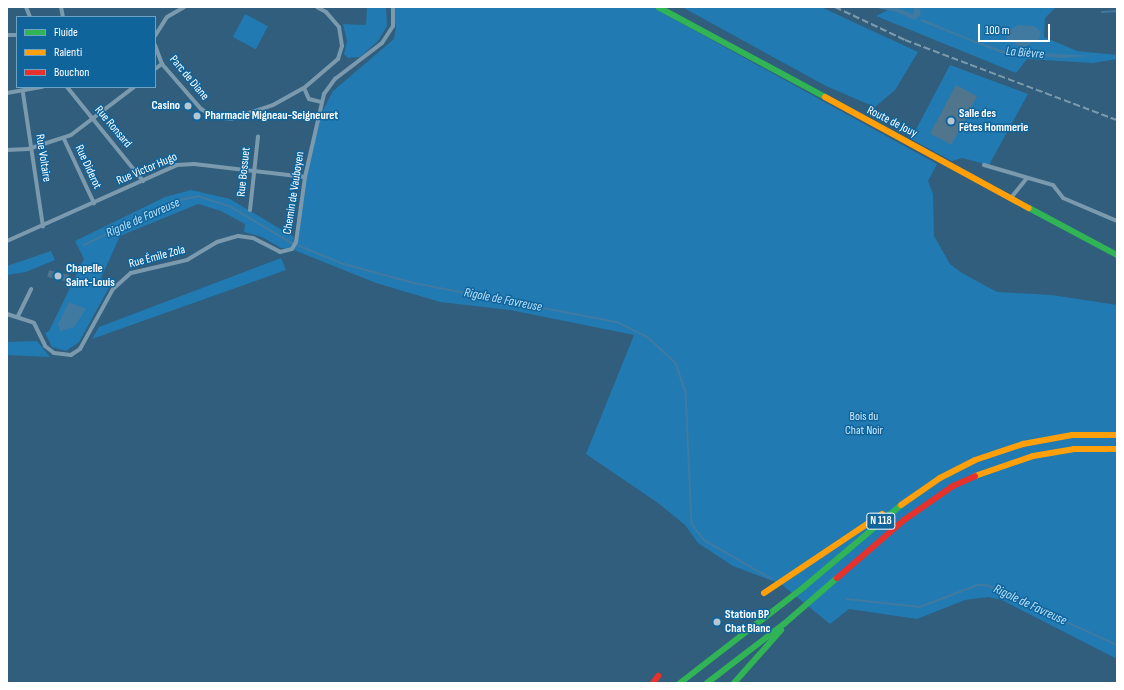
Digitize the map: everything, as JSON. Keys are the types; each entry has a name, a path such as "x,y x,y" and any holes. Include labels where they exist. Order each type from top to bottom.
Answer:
{"main road":[{"name":"Route de Jouy","path":"658,7 1010,199 1117,255"},
{"name":"N 118","path":"680,683 788,600 900,505 940,478 1004,449 1072,435 1117,435"},
{"name":"N 118","path":"707,683 784,624 890,531 953,486 989,469 1033,456 1074,449 1117,449"},
{"path":"764,593 889,509 900,505"},
{"path":"734,683 778,636 784,624"},
{"path":"652,683 658,676"}],"street":[{"path":"156,34 167,17 184,7"},
{"name":"Parc de Diane","path":"156,48 162,64 201,109 224,119 273,106 304,88 332,66 342,46 339,27 326,12 317,7"},
{"path":"304,88 309,99 321,102 335,79 382,43 393,26 393,7"},
{"path":"156,68 162,64"},
{"path":"7,94 23,93 39,88"},
{"name":"Rue Ronsard","path":"68,88 143,181"},
{"path":"7,150 31,148 64,138 94,120 133,88"},
{"name":"Rue Voltaire","path":"23,93 43,227"},
{"name":"Chemin de Vauboyen","path":"294,246 305,177 320,116 321,102"},
{"name":"Rue Bossuet","path":"250,210 258,136"},
{"name":"Rue Diderot","path":"64,138 94,204"},
{"name":"Rue Victor Hugo","path":"7,241 43,227 183,164 305,177"},
{"path":"984,165 1053,185 1063,198 1117,221"},
{"path":"1010,199 1027,178"},
{"name":"Rue Émile Zola","path":"7,314 18,316 38,327 48,350 59,355 71,355 80,349 113,289 131,273 183,262 224,239 238,236 253,238 280,252 294,246"},
{"path":"18,316 30,289"}],"green space":[{"path":"367,7 386,7 387,26 378,41 360,57 348,58 344,54 347,41 343,24 366,25"},
{"name":"Bois du Chat Noir","path":"390,7 652,7 937,164 928,181 933,194 934,236 950,264 962,273 997,292 1052,295 1117,305 1117,659 1002,600 988,597 965,600 917,619 849,609 830,624 781,584 733,566 698,543 685,525 658,503 586,454 634,335 510,310 440,302 376,283 294,250 303,186 320,116 333,91 394,39 396,26"},
{"path":"682,7 821,7 918,52 895,90 875,107 826,86"},
{"path":"894,7 1056,7 1045,18 1044,37 1077,51 1117,55 1117,59 1093,63 1027,59 1016,73 876,16"},
{"path":"245,14 268,26 256,49 233,37"},
{"path":"950,65 1028,94 989,165 962,158 952,161 911,139"},
{"path":"191,190 230,199 294,237 293,246 289,249 281,248 262,237 244,232 245,224 221,211 198,204 120,236 101,278 112,282 79,342 66,351 52,347 45,333 49,331 84,259 75,241 165,197"},
{"path":"51,251 55,260 26,272 7,275 7,266"},
{"path":"281,258 286,270 92,339 99,327"},
{"path":"37,341 50,357 7,355 7,342"}],"water":[{"path":"872,7 896,7 914,15 914,7 919,7 921,14 915,20 897,12"},
{"name":"La Bièvre","path":"922,19 1001,50 1019,52 1020,47 1007,39 1005,32 1019,25 1035,26 1041,32 1039,39 1022,48 1022,52 1093,56 1062,58 1001,53 920,21"},
{"path":"69,302 86,309 74,327 60,331 58,324"}],"building":[{"name":"Salle des Fêtes Hommerie","path":"956,85 977,96 951,145 930,134"},
{"name":"Chapelle Saint-Louis","path":"49,270 69,275 68,282 47,277"}],"waterway":[{"path":"1102,12 1117,11"},
{"name":"Rigole de Favreuse","path":"84,245 175,201 198,196 231,207 290,242 344,264 414,283 617,322 648,337 676,363 686,392 692,524 704,540 772,579"},
{"name":"Rigole de Favreuse","path":"847,599 920,607 978,585 987,585 1117,645"}],"railway":[{"path":"835,7 905,40 1117,120"}],"traffic: fast":[{"path":"658,7 825,97"},
{"path":"1029,208 1117,255"},
{"path":"680,683 804,587 901,505"},
{"path":"707,683 784,624 837,578"},
{"path":"734,683 781,630"}],"traffic: slow":[{"path":"825,97 1029,208"},
{"path":"901,505 940,478 975,460 1023,444 1072,435 1117,435"},
{"path":"975,476 1033,456 1074,449 1117,449"},
{"path":"764,593 882,514"}],"traffic: jam":[{"path":"837,578 904,520 953,486 975,476"},
{"path":"653,683 658,676"}],"place":[{"name":"Casino","path":"188,106"},
{"name":"Pharmacie Migneau-Seigneuret","path":"197,116"},
{"name":"Salle des Fêtes Hommerie","path":"951,121"},
{"name":"Chapelle Saint-Louis","path":"58,276"},
{"name":"Station BP Chat Blanc","path":"717,622"}]}
